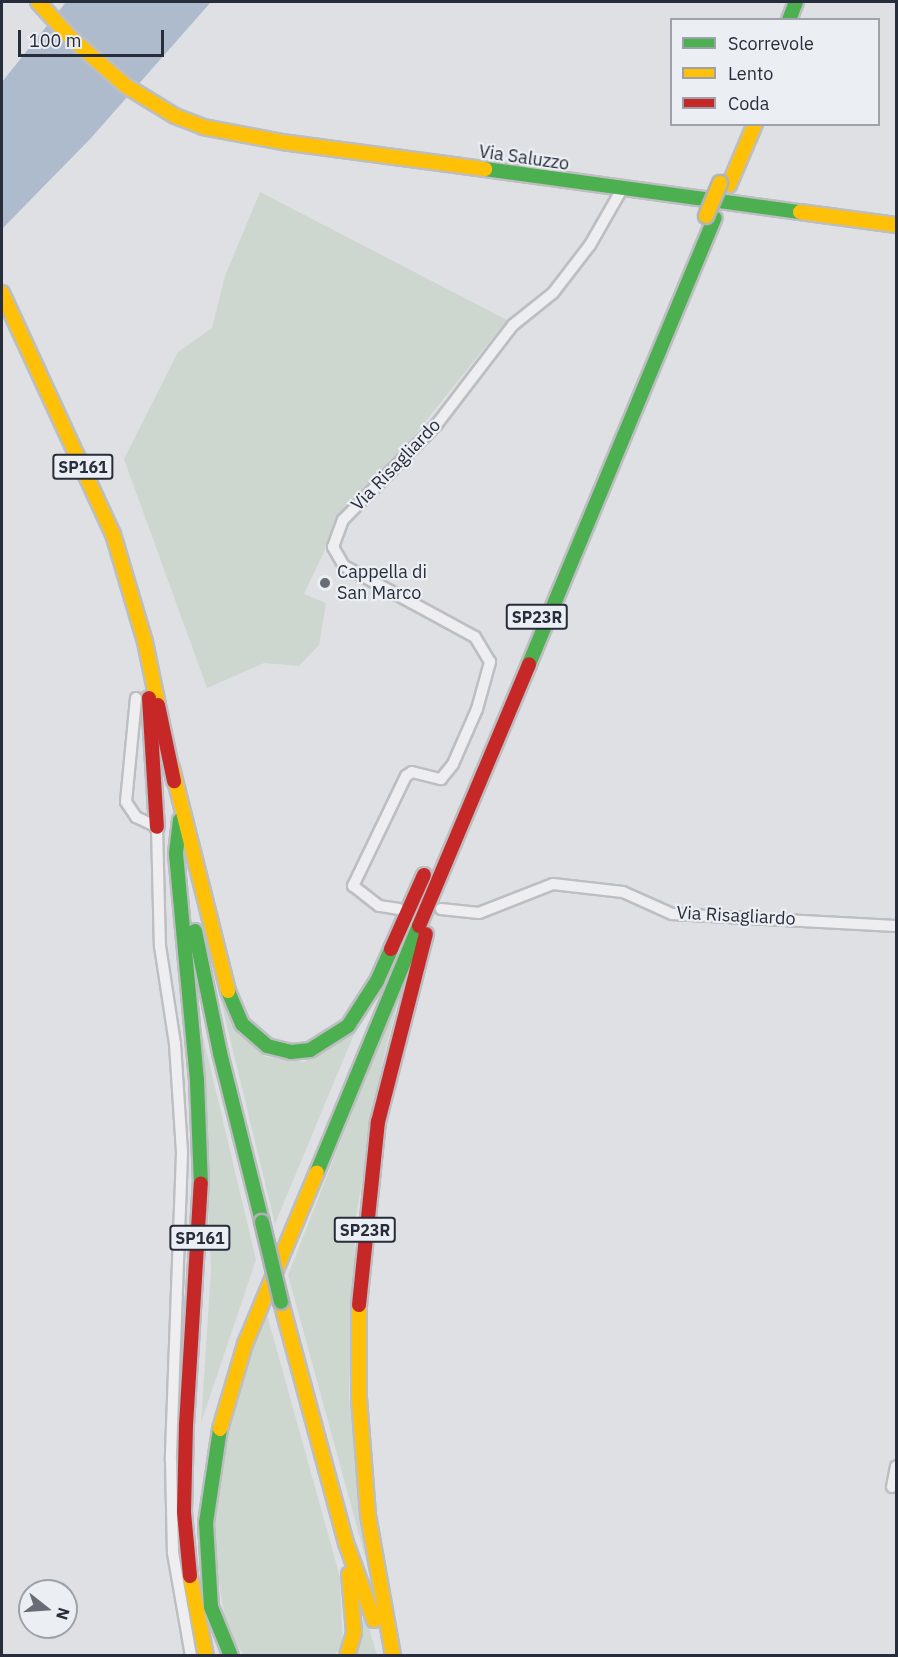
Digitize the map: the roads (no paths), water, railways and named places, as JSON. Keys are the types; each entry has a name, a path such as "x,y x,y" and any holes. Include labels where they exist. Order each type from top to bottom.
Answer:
{"main road":[{"name":"Via Saluzzo","path":"38,2 103,67 153,104 188,122 227,132 622,189 897,225"},
{"path":"790,18 796,2"},
{"path":"800,18 807,2"},
{"name":"SP23R","path":"213,1656 201,1592 198,1537 208,1447 222,1392 279,1236 451,824 711,217 743,126"},
{"name":"SP23R","path":"724,184 753,126"},
{"name":"SP161","path":"3,295 113,534 145,642 172,768 234,1011 251,1034 279,1050 300,1052 326,1044 358,1014 417,886 451,824"},
{"name":"SP23R","path":"231,1656 213,1616 206,1559 210,1485 226,1404 245,1344 351,1084 466,815 629,411"},
{"path":"145,642 157,827"},
{"name":"SP161","path":"172,768 198,953 281,1302 346,1543 384,1656"},
{"name":"SP23R","path":"393,1656 376,1570 363,1458 359,1398 361,1272 373,1158 390,1065 421,949 466,815"},
{"name":"SP161","path":"180,820 176,854 197,1081 202,1174 184,1512 190,1580 206,1656"},
{"path":"346,1543 354,1622 347,1656"}],"street":[{"name":"Via Risagliardo","path":"399,909 379,906 352,886 406,776 412,772 441,779 453,764 477,709 490,662 475,637 344,566 333,548 343,519 438,424 513,325 553,293 590,245 622,189"},
{"path":"136,698 126,801 136,817 157,827 160,946 175,1044 182,1153 180,1301 171,1460 173,1553 191,1656"},
{"name":"Via Risagliardo","path":"441,909 479,913 553,884 622,892 672,914 897,926"},
{"path":"892,1487 897,1466"}],"water":[{"path":"66,2 211,2 91,138 2,229 2,82"}],"place":[{"name":"Cappella di San Marco","path":"325,583"}]}
